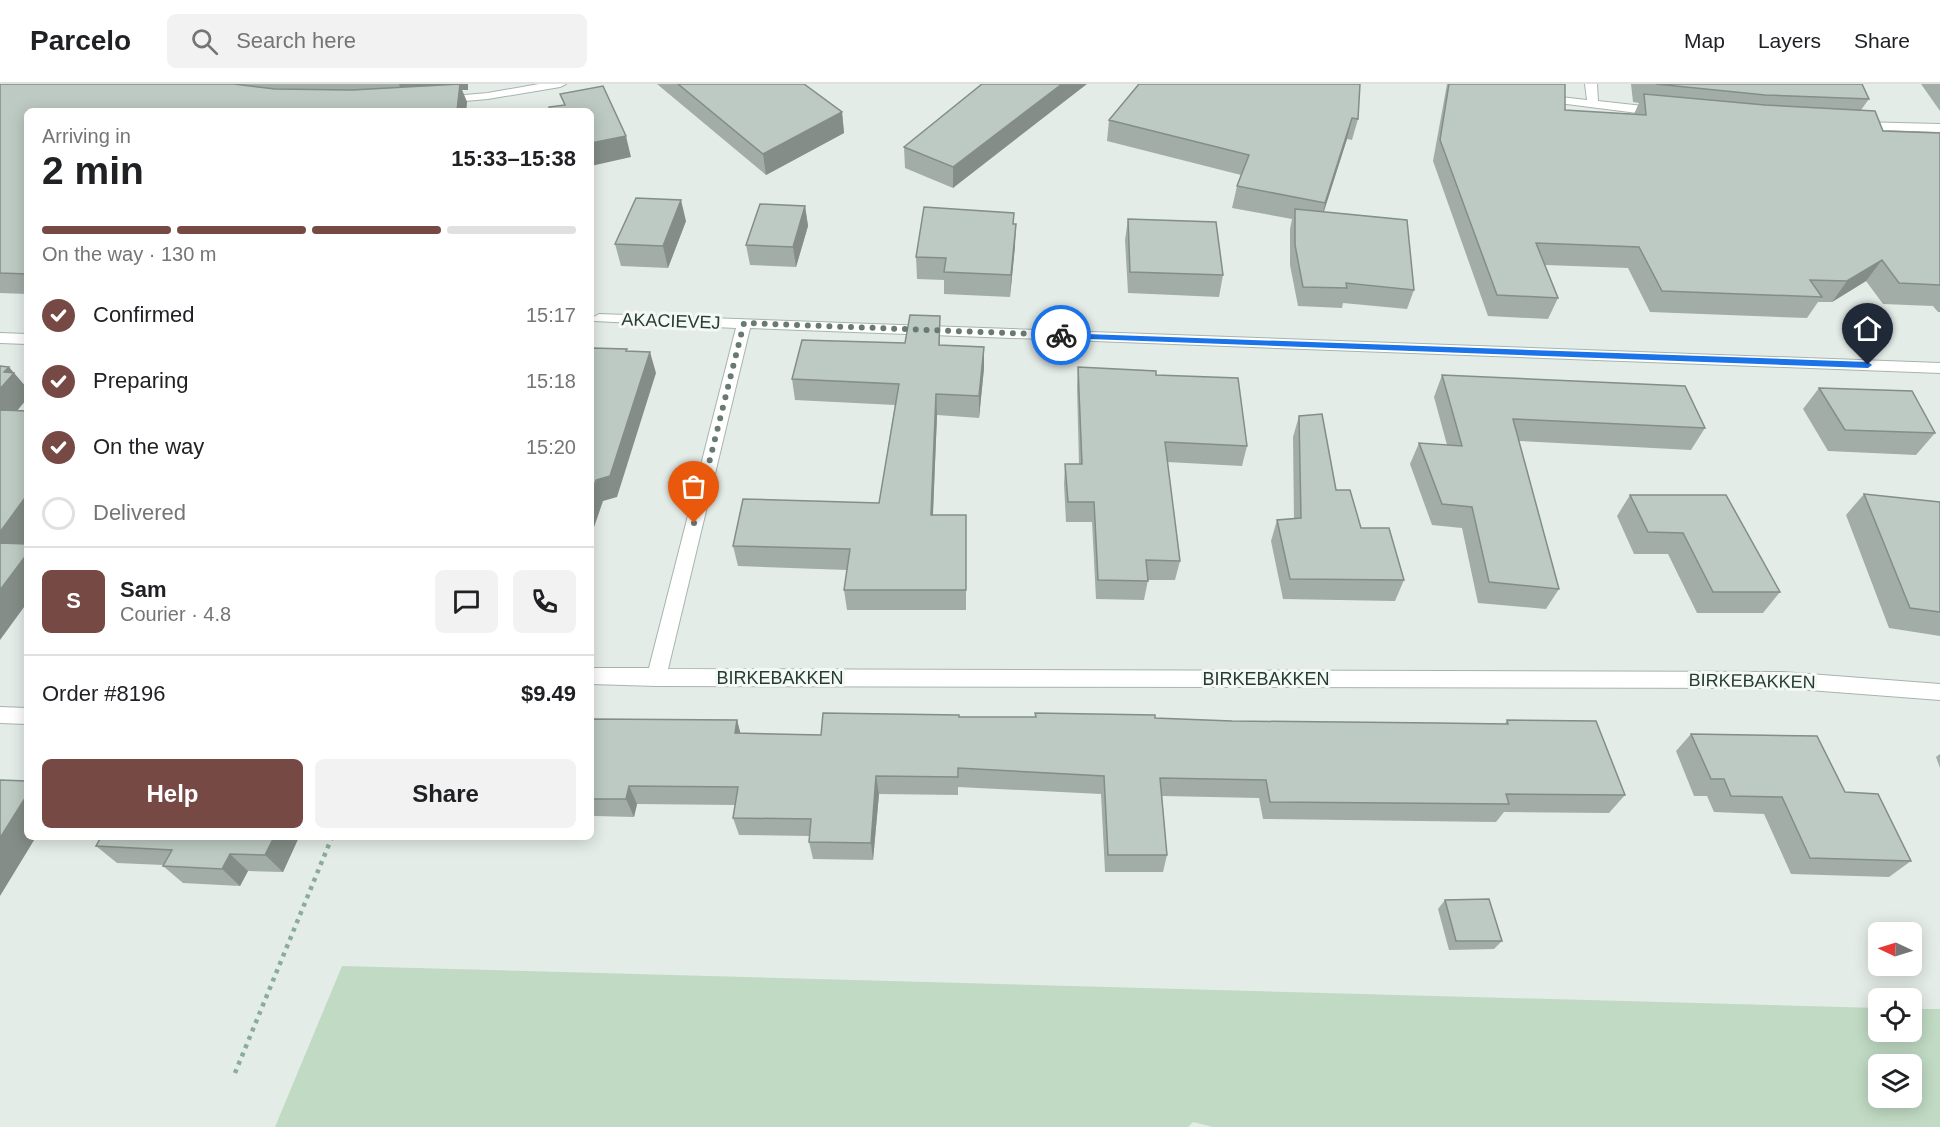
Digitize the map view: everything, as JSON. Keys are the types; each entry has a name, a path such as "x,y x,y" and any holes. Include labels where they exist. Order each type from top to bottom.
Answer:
{"street":[{"path":"431,101 488,96 560,84"},
{"path":"1591,84 1593,105"},
{"path":"1534,97 1674,113"},
{"path":"1839,125 1940,128"},
{"name":"AKACIEVEJ","path":"598,318 1940,368"},
{"name":"AKACIEVEJ","path":"656,678 744,323"},
{"path":"0,338 24,339"},
{"name":"BIRKEBAKKEN","path":"594,676 1783,680 1940,692"},
{"path":"0,714 24,716"}],"path":[{"path":"236,1073 331,840"}],"green space":[{"path":"342,966 1868,1008 1868,1042 1922,1042 1922,1009 1940,1009 1940,1127 1213,1127 1193,1122 1188,1127 275,1127"}],"building":[{"path":"0,84 234,84 275,89 352,90 460,84 457,108 24,108 24,274 0,273"},
{"path":"678,84 804,84 842,112 763,154"},
{"path":"982,84 1062,84 953,167 904,147"},
{"path":"1139,84 1360,84 1358,119 1352,118 1325,203 1237,186 1249,155 1109,120"},
{"path":"1449,84 1565,84 1565,110 1646,115 1644,94 1765,105 1875,111 1883,131 1940,133 1940,285 1899,283 1882,260 1847,281 1810,280 1822,297 1662,291 1639,247 1536,243 1558,298 1497,295 1440,140"},
{"path":"1656,84 1862,84 1869,99 1765,95"},
{"path":"603,86 626,136 594,142 594,108 550,108 565,105 560,94"},
{"path":"636,198 681,200 663,246 615,244"},
{"path":"760,204 805,206 793,247 746,245"},
{"path":"924,207 1014,213 1013,224 1016,224 1011,275 944,272 946,258 916,257"},
{"path":"1295,209 1407,220 1414,290 1346,283 1347,288 1303,287 1295,245"},
{"path":"1128,219 1216,222 1223,275 1130,272"},
{"path":"910,315 940,316 939,345 984,347 979,396 936,394 931,515 966,515 966,590 844,590 850,549 733,546 743,499 879,503 899,384 792,379 802,340 905,343"},
{"path":"594,348 650,352 610,476 596,480 594,486"},
{"path":"0,366 9,367 4,372 14,373 0,389"},
{"path":"1078,367 1156,371 1156,375 1238,378 1247,446 1165,442 1180,561 1146,560 1148,581 1098,580 1094,502 1068,502 1065,464 1082,464"},
{"path":"1442,375 1685,386 1705,428 1513,419 1559,589 1489,582 1472,507 1442,504 1419,443 1462,446"},
{"path":"1819,388 1912,391 1935,433 1845,430"},
{"path":"0,410 24,411 24,499 0,532"},
{"path":"1322,414 1336,490 1350,490 1361,528 1389,528 1404,580 1290,579 1277,520 1301,518 1299,416"},
{"path":"1864,494 1940,502 1940,612 1910,608"},
{"path":"1630,495 1726,495 1780,592 1713,592 1683,533 1648,532"},
{"path":"0,543 24,544 24,558 0,590"},
{"path":"823,713 1036,717 1035,713 1155,715 1155,718 1232,721 1508,724 1507,720 1596,721 1625,795 1506,794 1509,804 1270,802 1266,780 1160,778 1167,855 1108,855 1104,776 958,768 958,777 876,776 871,843 809,842 811,819 733,818 738,787 629,786 626,799 594,799 594,719 737,720 735,733 821,735"},
{"path":"1691,734 1817,736 1845,792 1878,794 1911,861 1810,858 1782,797 1731,796 1724,779 1711,779"},
{"path":"0,780 24,781 24,800 0,838"},
{"path":"99,840 272,840 265,855 230,854 222,869 163,866 172,850 96,846"},
{"path":"1489,899 1502,941 1456,941 1445,900"}],"way so far":[{"path":"694,523 744,323 1061,335"}],"route":[{"path":"1061,335 1868,365"}]}
